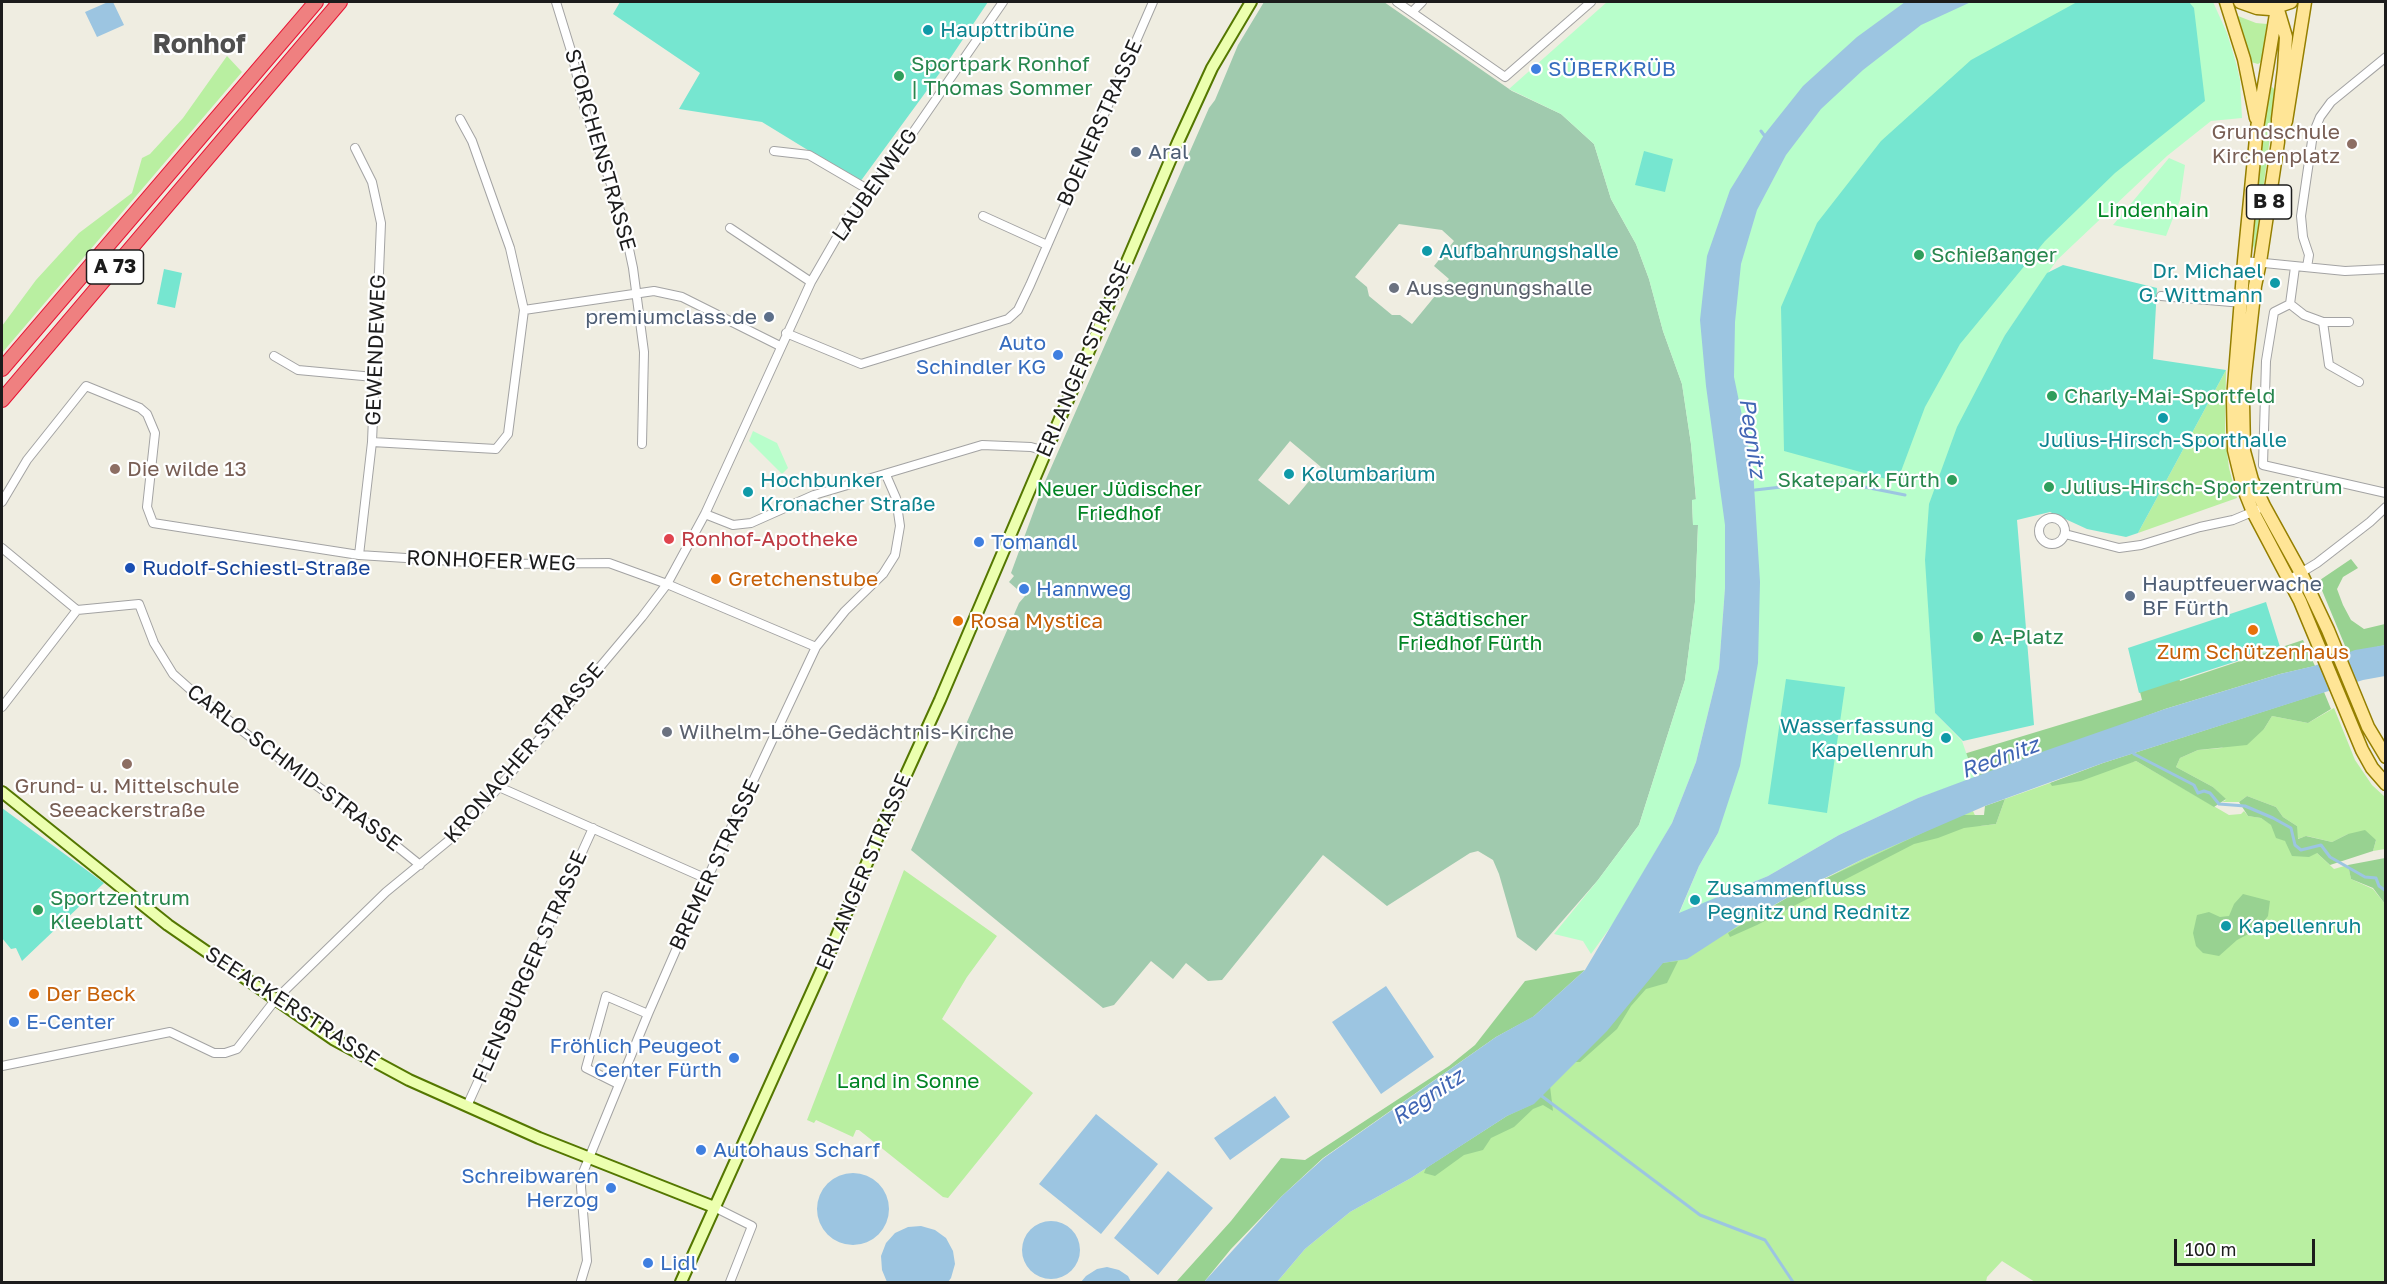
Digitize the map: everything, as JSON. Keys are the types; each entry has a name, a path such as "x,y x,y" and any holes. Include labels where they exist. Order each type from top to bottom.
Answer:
{"highway":[{"name":"A 73","path":"5,363 316,2"},
{"name":"A 73","path":"2,400 340,2"},
{"path":"2,406 12,390"}],"main road":[{"name":"ERLANGER STRASSE","path":"681,1282 833,945 1198,96 1232,30 1251,2"},
{"path":"2226,2 2244,59 2257,128"},
{"path":"2240,2 2257,8 2291,2"},
{"name":"B 8","path":"2247,303 2260,262 2278,142 2286,121 2305,2"},
{"path":"2276,4 2286,37 2278,142"},
{"name":"B 8","path":"2276,4 2257,128 2244,261 2247,303 2233,426 2237,466 2259,509 2315,635 2366,759 2385,784"},
{"name":"B 8","path":"2259,509 2301,573 2328,630 2372,736 2385,757"},
{"name":"SEEACKERSTRASSE","path":"2,792 168,925 313,1026 353,1050 409,1080 588,1159 714,1207"}],"street":[{"name":"STORCHENSTRASSE","path":"556,2 572,54 584,107 622,216 633,268 644,352 642,444"},
{"name":"LAUBENWEG","path":"705,514 786,333 811,282 848,218 921,121 1003,2"},
{"name":"BOENERSTRASSE","path":"786,333 861,364 996,324 1008,319 1018,310 1153,2"},
{"path":"1397,2 1505,77 1591,2"},
{"path":"1412,12 1422,2"},
{"path":"2307,267 2309,255 2303,237 2301,216 2313,134 2325,110 2385,57"},
{"path":"2264,81 2282,85"},
{"path":"372,442 496,449 508,434 524,310 510,248 472,141 460,119"},
{"name":"GEWENDEWEG","path":"355,148 372,182 381,223 372,442 358,555"},
{"path":"774,151 808,155 869,190"},
{"path":"983,216 1047,245"},
{"path":"730,228 811,282"},
{"path":"2244,261 2345,271 2385,269"},
{"path":"2290,304 2295,267"},
{"path":"524,310 654,291 682,297 780,346"},
{"path":"2161,296 2247,303"},
{"path":"2290,304 2304,315 2323,322 2349,322"},
{"path":"2290,304 2274,312 2272,322 2266,361 2263,465 2385,493"},
{"path":"2323,322 2329,365 2359,382"},
{"path":"274,356 298,370 374,377"},
{"name":"RONHOFER WEG","path":"2,502 27,460 86,386 140,408 147,414 155,433 147,507 153,524 358,555 499,564 609,563 667,584 816,647"},
{"path":"705,514 733,525 751,523 795,502 982,445 1001,444 1045,451"},
{"name":"BREMER STRASSE","path":"581,1281 587,1261 582,1175 648,1014 707,879 816,647 845,611 883,574 896,555 900,526 896,498 886,475"},
{"path":"2289,580 2370,522 2385,507"},
{"path":"2065,534 2119,548 2141,545 2200,527 2233,520 2259,509"},
{"name":"KRONACHER STRASSE","path":"2,1066 170,1032 214,1053 225,1053 237,1049 276,999 386,892 459,832 499,787 667,584 705,514"},
{"path":"2,549 77,610 2,707"},
{"name":"CARLO-SCHMID-STRASSE","path":"77,610 139,604 154,643 173,674 201,699 373,827 420,865"},
{"path":"499,787 707,879"},
{"name":"FLENSBURGER STRASSE","path":"467,1106 593,828"},
{"path":"618,1084 586,1068 606,996 648,1014"},
{"path":"714,1207 752,1226 730,1282"}],"green space":[{"name":"Städtischer Friedhof Fürth","path":"1264,2 1384,2 1512,91 1561,114 1594,144 1611,199 1636,244 1649,279 1663,331 1682,384 1696,500 1692,500 1693,525 1698,525 1695,602 1685,680 1639,825 1598,880 1536,951 1517,937 1493,860 1478,851 1470,853 1387,906 1323,855 1222,980 1208,981 1186,963 1173,979 1151,961 1114,1005 1103,1008 911,850 1019,603 1025,596 1009,582 1014,576 1011,573 1043,486 1238,45","holes":["1399,224 1442,230 1454,241 1434,266 1449,279 1412,324 1400,315 1392,315 1369,296 1367,287 1355,277","1290,441 1321,467 1289,505 1258,480"]},
{"path":"1607,2 2213,2 2227,33 2236,63 2240,80 2242,118 2211,121 2167,156 2057,260 2005,335 1926,562 1935,713 1962,741 1975,778 1918,798 1839,835 1768,876 1679,914 1699,866 1718,833 1725,588 1719,668 1696,762 1672,823 1617,918 1591,954 1583,941 1554,934 1639,825 1685,680 1695,602 1698,525 1693,525 1692,500 1696,499 1682,384 1663,331 1649,279 1636,244 1611,199 1594,144 1561,114 1509,89"},
{"path":"2238,16 2256,23 2267,24 2261,62 2258,64 2251,62 2236,18"},
{"path":"227,56 242,72 2,353 2,326 36,280 79,233 132,193 142,158 150,154 183,118"},
{"path":"2272,87 2276,91 2255,251 2253,245 2263,131 2268,90"},
{"name":"Lindenhain","path":"2169,158 2185,165 2180,200 2166,236 2113,225"},
{"path":"2226,370 2225,436 2229,468 2237,498 2138,533"},
{"path":"753,431 777,443 788,468 782,474 749,441"},
{"path":"2351,559 2358,568 2343,577 2337,589 2343,605 2351,620 2364,629 2385,624 2386,645 2348,653 2321,588 2320,580"},
{"path":"2303,640 2315,666 2280,674 2165,709 1972,780 1957,756 2142,700 2129,648 2175,663 2180,681"},
{"path":"2324,692 2331,709 2308,723 2272,716 2264,729 2247,745 2198,750 2180,758 2176,767 2213,787 2226,799 2214,807 2136,761 2081,781 2052,786 2050,783 2103,763"},
{"path":"2334,708 2355,760 2372,785 2385,797 2385,849 2373,851 2376,840 2348,834 2332,842 2307,836 2297,839 2297,826 2283,817 2276,807 2247,796 2239,802 2222,802 2226,800 2213,787 2176,767 2180,758 2198,750 2221,748 2264,729 2272,716 2308,723"},
{"path":"2136,761 2229,815 2241,814 2244,811 2248,816 2261,818 2272,825 2285,841 2317,853 2334,869 2348,865 2351,879 2373,889 2385,904 2385,1282 2035,1282 2002,1261 1987,1277 1986,1282 1277,1282 1305,1249 1350,1212 1411,1178 1507,1116 1663,963 1863,859 1961,815 1973,811 1980,826 1996,824 2005,799 2050,783"},
{"path":"2247,796 2276,807 2283,817 2297,826 2298,839 2306,836 2332,842 2348,834 2365,830 2376,840 2373,851 2330,865 2317,853 2309,857 2292,856 2285,841 2276,838 2271,825 2261,818 2248,816 2239,802"},
{"path":"2005,799 1996,824 1964,828 1914,844 1757,925 1730,937 1728,933 1795,893 1960,815 1984,815 1985,806"},
{"path":"2386,858 2385,904 2373,888 2351,879 2348,865"},
{"name":"Land in Sonne","path":"904,870 997,936 967,977 942,1019 1033,1093 948,1198 943,1197 859,1130 856,1130 853,1137 816,1120 814,1123 807,1120"},
{"path":"2243,894 2270,901 2268,916 2258,929 2237,940 2219,956 2203,953 2196,946 2193,933 2197,915 2209,912 2220,917 2229,916 2234,904"},
{"path":"1678,961 1667,983 1646,989 1631,1006 1617,1029 1580,1062 1572,1062 1662,963"},
{"path":"1585,970 1533,1017 1496,1037 1323,1158 1282,1196 1231,1249 1204,1282 1176,1282 1231,1221 1281,1158 1305,1160 1449,1066 1475,1045 1525,981"},
{"path":"1550,1086 1553,1111 1543,1105 1533,1109 1514,1127 1491,1138 1483,1150 1464,1155 1435,1176 1424,1173 1426,1168 1507,1116 1533,1104"}],"shaded area":[{"path":"620,2 988,2 947,63 860,182 762,122 679,109 700,73 613,14"},
{"name":"Schießanger","path":"2077,2 2189,2 2194,8 2205,101 2115,173 2045,241 1960,344 1925,407 1897,482 1784,451 1781,307 1817,223 1881,141 1971,60"},
{"path":"1644,151 1673,159 1665,192 1635,185"},
{"name":"Julius-Hirsch-Sportzentrum","path":"2063,265 2157,288 2153,359 2226,370 2138,533 2126,537 2087,529 2050,512 2017,520 2034,725 1963,741 1935,713 1925,560 1929,504 1957,427 2005,335 2047,273"},
{"path":"164,269 182,273 175,308 157,304"},
{"path":"2266,602 2280,647 2139,693 2128,648"},
{"path":"1786,679 1845,687 1827,813 1768,804"},
{"name":"Sportzentrum Kleeblatt","path":"2,808 104,883 22,961 16,948 11,949 2,938"}],"water":[{"path":"113,2 124,25 97,37 85,12"},
{"name":"Regnitz","path":"1905,2 1971,2 1921,25 1863,70 1821,109 1786,155 1757,210 1741,264 1735,322 1734,377 1753,469 1760,582 1758,663 1740,766 1718,833 1699,866 1679,913 1768,876 1839,835 1918,798 2165,709 2314,666 2355,650 2385,645 2385,676 2363,680 2103,763 1985,806 1863,859 1795,893 1687,959 1663,963 1607,1031 1534,1104 1507,1116 1411,1178 1350,1212 1305,1249 1277,1282 1204,1282 1282,1196 1324,1158 1496,1037 1534,1016 1585,970 1672,823 1696,762 1719,668 1725,588 1725,525 1706,386 1700,320 1707,256 1730,190 1764,135 1803,86 1857,37"},
{"path":"1386,986 1434,1057 1381,1094 1332,1022"},
{"path":"1275,1096 1290,1117 1230,1160 1214,1138"},
{"path":"1096,1114 1158,1164 1101,1234 1039,1184"},
{"path":"1168,1171 1213,1208 1158,1275 1114,1238"},
{"path":"860,1173 879,1183 887,1195 889,1209 887,1223 879,1235 867,1243 846,1245 827,1235 819,1223 817,1202 827,1183 839,1175"},
{"path":"1051,1221 1062,1223 1075,1234 1080,1250 1078,1261 1067,1274 1051,1279 1040,1277 1027,1266 1022,1250 1024,1239 1035,1226"},
{"path":"921,1226 935,1230 946,1238 953,1251 955,1264 951,1278 948,1282 887,1282 882,1270 881,1256 886,1243 895,1233 908,1227"},
{"path":"1107,1267 1119,1270 1128,1276 1131,1282 1081,1282 1097,1269"}],"waterway":[{"path":"1761,131 1764,135"},
{"path":"1755,490 1834,481 1905,495"},
{"path":"2132,750 2134,754 2194,785 2198,793 2204,791 2210,793 2219,804 2245,806 2273,818 2291,828 2295,845 2301,850 2321,845 2330,857 2365,877 2376,878 2379,886 2386,891"},
{"path":"1539,1094 1700,1215 1765,1240 1793,1282"}],"place":[{"name":"Haupttribüne","path":"928,30"},
{"name":"SÜBERKRÜB","path":"1536,69"},
{"name":"Sportpark Ronhof | Thomas Sommer","path":"899,76"},
{"name":"Grundschule Kirchenplatz","path":"2352,144"},
{"name":"Aral","path":"1136,152"},
{"name":"Aufbahrungshalle","path":"1427,251"},
{"name":"Schießanger","path":"1919,255"},
{"name":"Dr. Michael G. Wittmann","path":"2275,283"},
{"name":"Aussegnungshalle","path":"1394,288"},
{"name":"premiumclass.de","path":"769,317"},
{"name":"Auto Schindler KG","path":"1058,355"},
{"name":"Charly-Mai-Sportfeld","path":"2052,396"},
{"name":"Julius-Hirsch-Sporthalle","path":"2163,418"},
{"name":"Die wilde 13","path":"115,469"},
{"name":"Kolumbarium","path":"1289,474"},
{"name":"Skatepark Fürth","path":"1952,480"},
{"name":"Julius-Hirsch-Sportzentrum","path":"2049,487"},
{"name":"Hochbunker Kronacher Straße","path":"748,492"},
{"name":"Ronhof-Apotheke","path":"669,539"},
{"name":"Tomandl","path":"979,542"},
{"name":"Rudolf-Schiestl-Straße","path":"130,568"},
{"name":"Gretchenstube","path":"716,579"},
{"name":"Hannweg","path":"1024,589"},
{"name":"Hauptfeuerwache BF Fürth","path":"2130,596"},
{"name":"Rosa Mystica","path":"958,621"},
{"name":"Zum Schützenhaus","path":"2253,630"},
{"name":"A-Platz","path":"1978,637"},
{"name":"Wilhelm-Löhe-Gedächtnis-Kirche","path":"667,732"},
{"name":"Wasserfassung Kapellenruh","path":"1946,738"},
{"name":"Grund- u. Mittelschule Seeackerstraße","path":"127,764"},
{"name":"Zusammenfluss Pegnitz und Rednitz","path":"1695,900"},
{"name":"Sportzentrum Kleeblatt","path":"38,910"},
{"name":"Kapellenruh","path":"2226,926"},
{"name":"Der Beck","path":"34,994"},
{"name":"E-Center","path":"14,1022"},
{"name":"Fröhlich Peugeot Center Fürth","path":"734,1058"},
{"name":"Autohaus Scharf","path":"701,1150"},
{"name":"Schreibwaren Herzog","path":"611,1188"},
{"name":"Lidl","path":"648,1263"}],"district":[{"name":"Ronhof","path":"199,44"}],"water label":[{"name":"Pegnitz","path":"1752,438"},
{"name":"Rednitz","path":"2000,758"}],"park label":[{"name":"Neuer Jüdischer Friedhof","path":"1119,501"}]}
